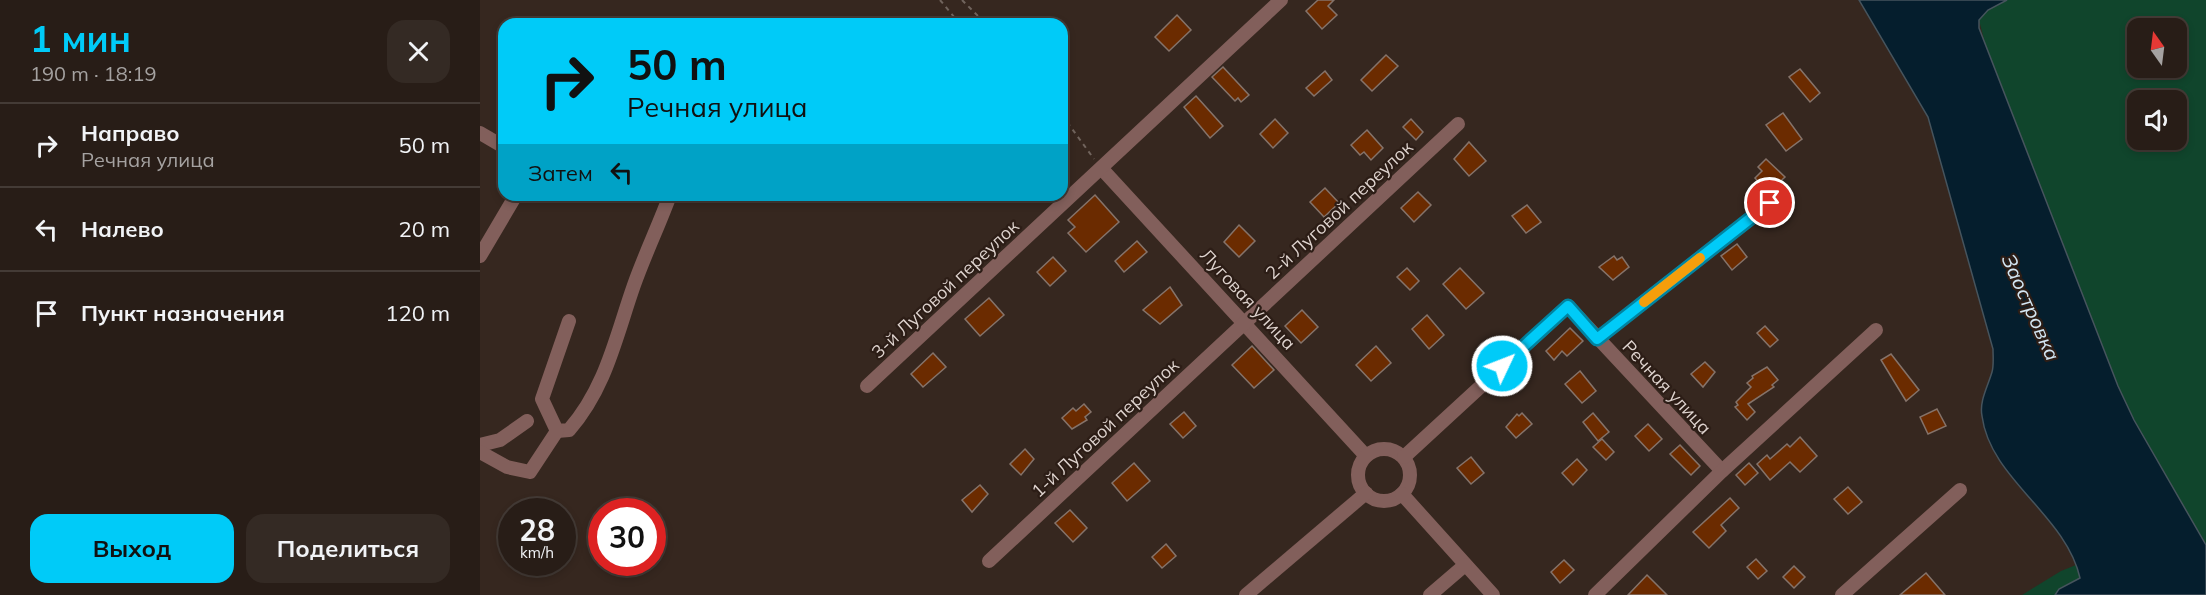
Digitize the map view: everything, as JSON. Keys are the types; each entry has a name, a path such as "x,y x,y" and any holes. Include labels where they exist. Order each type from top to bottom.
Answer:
{"street":[{"name":"3-й Луговой переулок","path":"1068,200 1281,0"},
{"name":"2-й Луговой переулок","path":"1245,323 1458,124"},
{"path":"480,133 498,144"},
{"name":"Луговая улица","path":"1102,169 1366,456"},
{"path":"480,256 512,201"},
{"path":"557,431 569,430 589,405 613,351 639,270 668,201"},
{"name":"3-й Луговой переулок","path":"867,386 1067,201"},
{"path":"1597,339 1770,203"},
{"name":"Речная улица","path":"1404,457 1568,306 1722,471"},
{"path":"557,431 545,410 542,399 569,321"},
{"name":"1-й Луговой переулок","path":"989,561 1245,323"},
{"path":"1595,595 1722,471 1876,330"},
{"path":"480,445 500,440 527,421"},
{"path":"480,452 507,467 530,472 557,431"},
{"path":"1381,449 1397,452 1404,457 1410,472 1410,480 1402,494 1384,501 1366,493 1361,487 1358,470 1366,456 1381,449"},
{"path":"1842,595 1960,490"},
{"path":"1246,595 1366,493"},
{"path":"1402,494 1493,595"},
{"path":"1430,595 1465,565"}],"path":[{"path":"940,0 955,18"},
{"path":"962,0 980,18"},
{"path":"1068,123 1102,169"}],"green space":[{"path":"2007,0 2206,0 2206,545 2134,420 2118,386 1985,43 1979,20 1988,10"},
{"path":"2076,565 2080,578 2059,589 2055,595 2022,595 2061,571"}],"water":[{"name":"Заостровка","path":"1859,0 2007,0 1988,10 1979,20 1979,28 2118,386 2134,420 2206,545 2206,595 2055,595 2059,589 2080,578 2072,556 2060,535 2013,478 1999,459 1988,438 1981,410 1993,369 1993,349 1928,117"}],"building":[{"path":"1318,0 1334,0 1328,6 1337,15 1322,29 1306,11"},
{"path":"1177,15 1191,30 1169,51 1155,37"},
{"path":"1386,55 1398,66 1372,91 1361,80"},
{"path":"1223,67 1249,95 1241,102 1238,98 1235,101 1212,77"},
{"path":"1800,69 1820,93 1810,102 1789,77"},
{"path":"1325,71 1332,80 1314,96 1306,88"},
{"path":"1196,96 1223,126 1210,138 1184,107"},
{"path":"1783,113 1802,139 1786,151 1766,125"},
{"path":"1275,119 1288,133 1273,148 1260,134"},
{"path":"1411,119 1423,132 1416,140 1403,127"},
{"path":"1367,130 1383,148 1371,160 1364,152 1360,155 1351,145"},
{"path":"1469,142 1486,161 1469,176 1454,159"},
{"path":"1766,159 1785,177 1768,193 1755,178 1762,171 1758,167"},
{"path":"1325,188 1339,203 1324,217 1310,202"},
{"path":"1418,192 1431,205 1414,222 1401,208"},
{"path":"1095,195 1119,222 1086,252 1068,233 1075,227 1068,220"},
{"path":"1527,205 1541,222 1526,233 1512,216"},
{"path":"1239,225 1255,241 1239,257 1224,242"},
{"path":"1137,241 1147,252 1124,272 1115,261"},
{"path":"1737,244 1747,257 1732,270 1721,256"},
{"path":"1614,256 1617,260 1622,257 1629,267 1613,280 1599,267"},
{"path":"1053,257 1066,271 1050,286 1037,272"},
{"path":"1407,268 1419,281 1410,290 1397,277"},
{"path":"1460,268 1484,293 1466,309 1443,284"},
{"path":"1170,287 1182,305 1160,324 1143,310"},
{"path":"989,298 1004,315 980,336 965,319"},
{"path":"1302,310 1318,327 1301,343 1285,326"},
{"path":"1427,315 1444,335 1429,349 1412,329"},
{"path":"1765,326 1778,340 1770,347 1757,333"},
{"path":"1570,328 1583,341 1567,356 1562,351 1554,360 1546,351"},
{"path":"1252,346 1274,370 1254,388 1232,365"},
{"path":"1376,346 1391,363 1371,381 1356,365"},
{"path":"933,353 946,367 923,387 911,374"},
{"path":"1891,354 1919,390 1906,401 1881,360"},
{"path":"1705,362 1715,372 1703,387 1691,374"},
{"path":"1767,367 1778,380 1772,385 1774,387 1748,404 1755,412 1747,420 1735,407 1738,405 1736,402 1751,387 1747,383 1753,378 1752,376"},
{"path":"1580,371 1596,391 1582,403 1565,384"},
{"path":"1084,404 1091,412 1085,417 1087,420 1072,429 1062,418 1073,408 1076,411"},
{"path":"1937,409 1946,426 1928,434 1920,417"},
{"path":"1184,412 1196,426 1183,438 1170,424"},
{"path":"1522,413 1532,424 1516,438 1506,427 1517,414 1519,416"},
{"path":"1593,413 1609,432 1598,441 1583,422"},
{"path":"1648,424 1662,439 1649,451 1635,436"},
{"path":"1800,437 1817,456 1800,472 1790,462 1770,480 1757,464 1767,455 1770,459 1787,444 1790,447"},
{"path":"1602,439 1614,452 1606,460 1593,447"},
{"path":"1680,445 1700,466 1691,475 1670,454"},
{"path":"1025,449 1034,459 1021,475 1010,464"},
{"path":"1471,457 1484,473 1471,484 1457,468"},
{"path":"1577,459 1587,470 1573,485 1562,473"},
{"path":"1134,463 1150,481 1127,501 1112,483"},
{"path":"1749,463 1758,473 1745,485 1736,475"},
{"path":"980,485 988,494 972,512 962,500"},
{"path":"1848,487 1862,502 1848,514 1834,499"},
{"path":"1730,498 1739,508 1721,525 1726,531 1709,548 1693,532"},
{"path":"1070,510 1087,528 1073,542 1055,523"},
{"path":"1166,544 1176,556 1162,568 1152,557"},
{"path":"1756,559 1767,571 1758,579 1747,567"},
{"path":"1564,560 1574,570 1560,583 1551,572"},
{"path":"1794,566 1805,577 1794,588 1783,577"},
{"path":"1926,573 1945,595 1900,595"},
{"path":"1647,575 1667,595 1628,595"}],"slow traffic":[{"path":"1644,302 1700,258"}],"route":[{"path":"1502,366 1568,306 1597,339 1770,203"}]}
